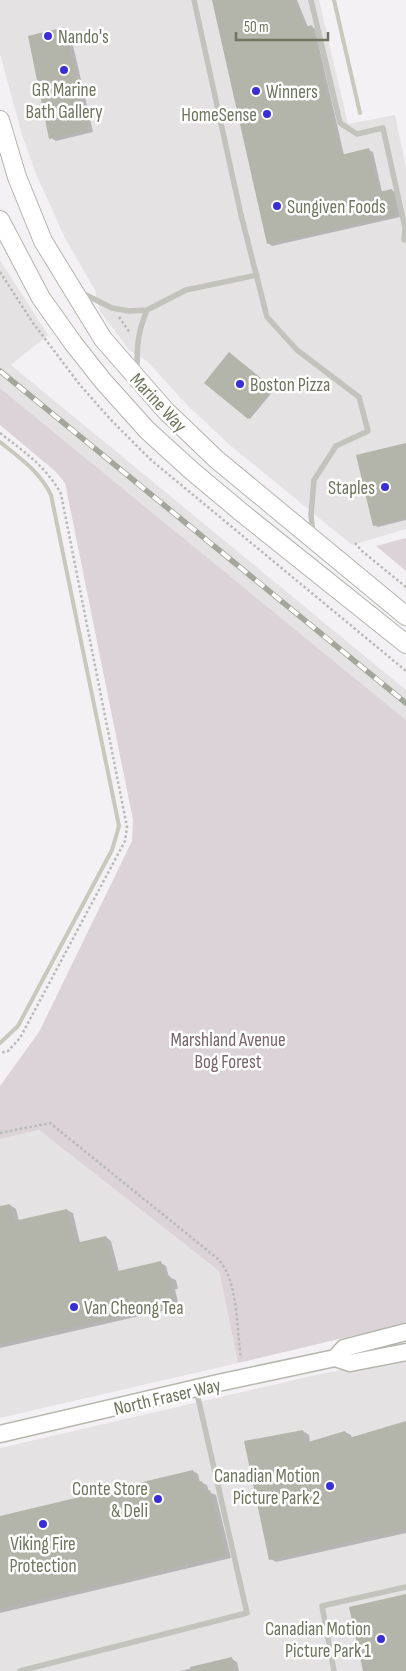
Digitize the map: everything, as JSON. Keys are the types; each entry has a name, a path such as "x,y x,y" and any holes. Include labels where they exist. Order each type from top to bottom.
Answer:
{"main road":[{"name":"Marine Way","path":"0,120 17,177 43,241 102,339 189,434 216,459 406,616"},
{"name":"Marine Way","path":"0,220 41,298 103,381 147,430 234,506 406,644"}],"street":[{"name":"North Fraser Way","path":"335,1358 344,1348 406,1332"},
{"name":"North Fraser Way","path":"0,1434 335,1358 350,1363 406,1352"}],"lane":[{"path":"194,0 241,215 267,317 297,350 359,397 368,431 336,446 314,480 311,515 313,540"},
{"path":"311,0 340,123 357,134 383,128 405,228 404,240"},
{"path":"71,288 112,308 129,311 147,310 186,290 257,274"},
{"path":"137,378 137,341 140,326 147,310"},
{"path":"20,1671 246,1613 196,1390"},
{"path":"334,1671 322,1606 406,1587"}],"path":[{"path":"118,315 131,334"},
{"path":"0,433 40,464 54,480 61,494 127,827 125,841 20,1038 8,1051 0,1053"},
{"path":"355,543 406,587"},
{"path":"0,1133 50,1123 218,1259 225,1267 233,1292 241,1358"}],"shaded area":[{"path":"0,0 319,0 348,124 395,115 406,168 406,529 352,545 231,446 188,406 147,361 129,350 100,311 95,290 65,238 36,174 22,135 0,54"},
{"path":"0,260 48,335 11,365 406,690 406,720 0,388"},
{"path":"39,1130 219,1271 238,1363 0,1418 0,1139"},
{"path":"406,1357 406,1671 0,1671 0,1448 311,1376"}],"green space":[{"name":"Marshland Avenue Bog Forest","path":"0,388 406,720 406,1323 238,1363 219,1271 39,1130 0,1139 0,1086 39,1032 132,841 133,820 65,483 55,471 0,425"},
{"path":"406,538 406,571 376,546"}],"building":[{"path":"212,0 295,0 305,27 312,25 341,155 369,148 379,192 392,189 397,215 267,244"},
{"path":"65,27 88,130 49,139 28,36"},
{"path":"229,352 273,388 248,419 204,383"},
{"name":"Staples","path":"406,443 406,518 373,526 356,455"},
{"path":"10,1204 14,1221 67,1209 76,1243 106,1236 114,1272 161,1261 165,1277 170,1276 173,1286 170,1286 174,1304 0,1344 0,1206"},
{"name":"Canadian Motion Picture Park 2","path":"406,1421 406,1529 269,1560 244,1441 303,1430 305,1443 345,1431 349,1438"},
{"path":"193,1470 196,1482 202,1481 205,1492 210,1490 226,1555 0,1609 0,1516"},
{"name":"Canadian Motion Picture Park 1","path":"406,1594 406,1671 363,1671 349,1607"},
{"path":"232,1657 235,1671 191,1671 190,1667"}],"waterway":[{"path":"334,0 360,113"},
{"path":"0,442 35,472 51,495 119,826 112,850 18,1026 0,1043"}],"railway":[{"path":"0,371 406,703"}],"place":[{"name":"Nando's","path":"48,36"},
{"name":"GR Marine Bath Gallery","path":"64,70"},
{"name":"Winners","path":"256,91"},
{"name":"HomeSense","path":"267,114"},
{"name":"Sungiven Foods","path":"277,206"},
{"name":"Boston Pizza","path":"240,384"},
{"name":"Staples","path":"385,487"},
{"name":"Van Cheong Tea","path":"74,1307"},
{"name":"Canadian Motion Picture Park 2","path":"330,1486"},
{"name":"Conte Store & Deli","path":"158,1499"},
{"name":"Viking Fire Protection","path":"43,1524"},
{"name":"Canadian Motion Picture Park 1","path":"381,1639"}]}
